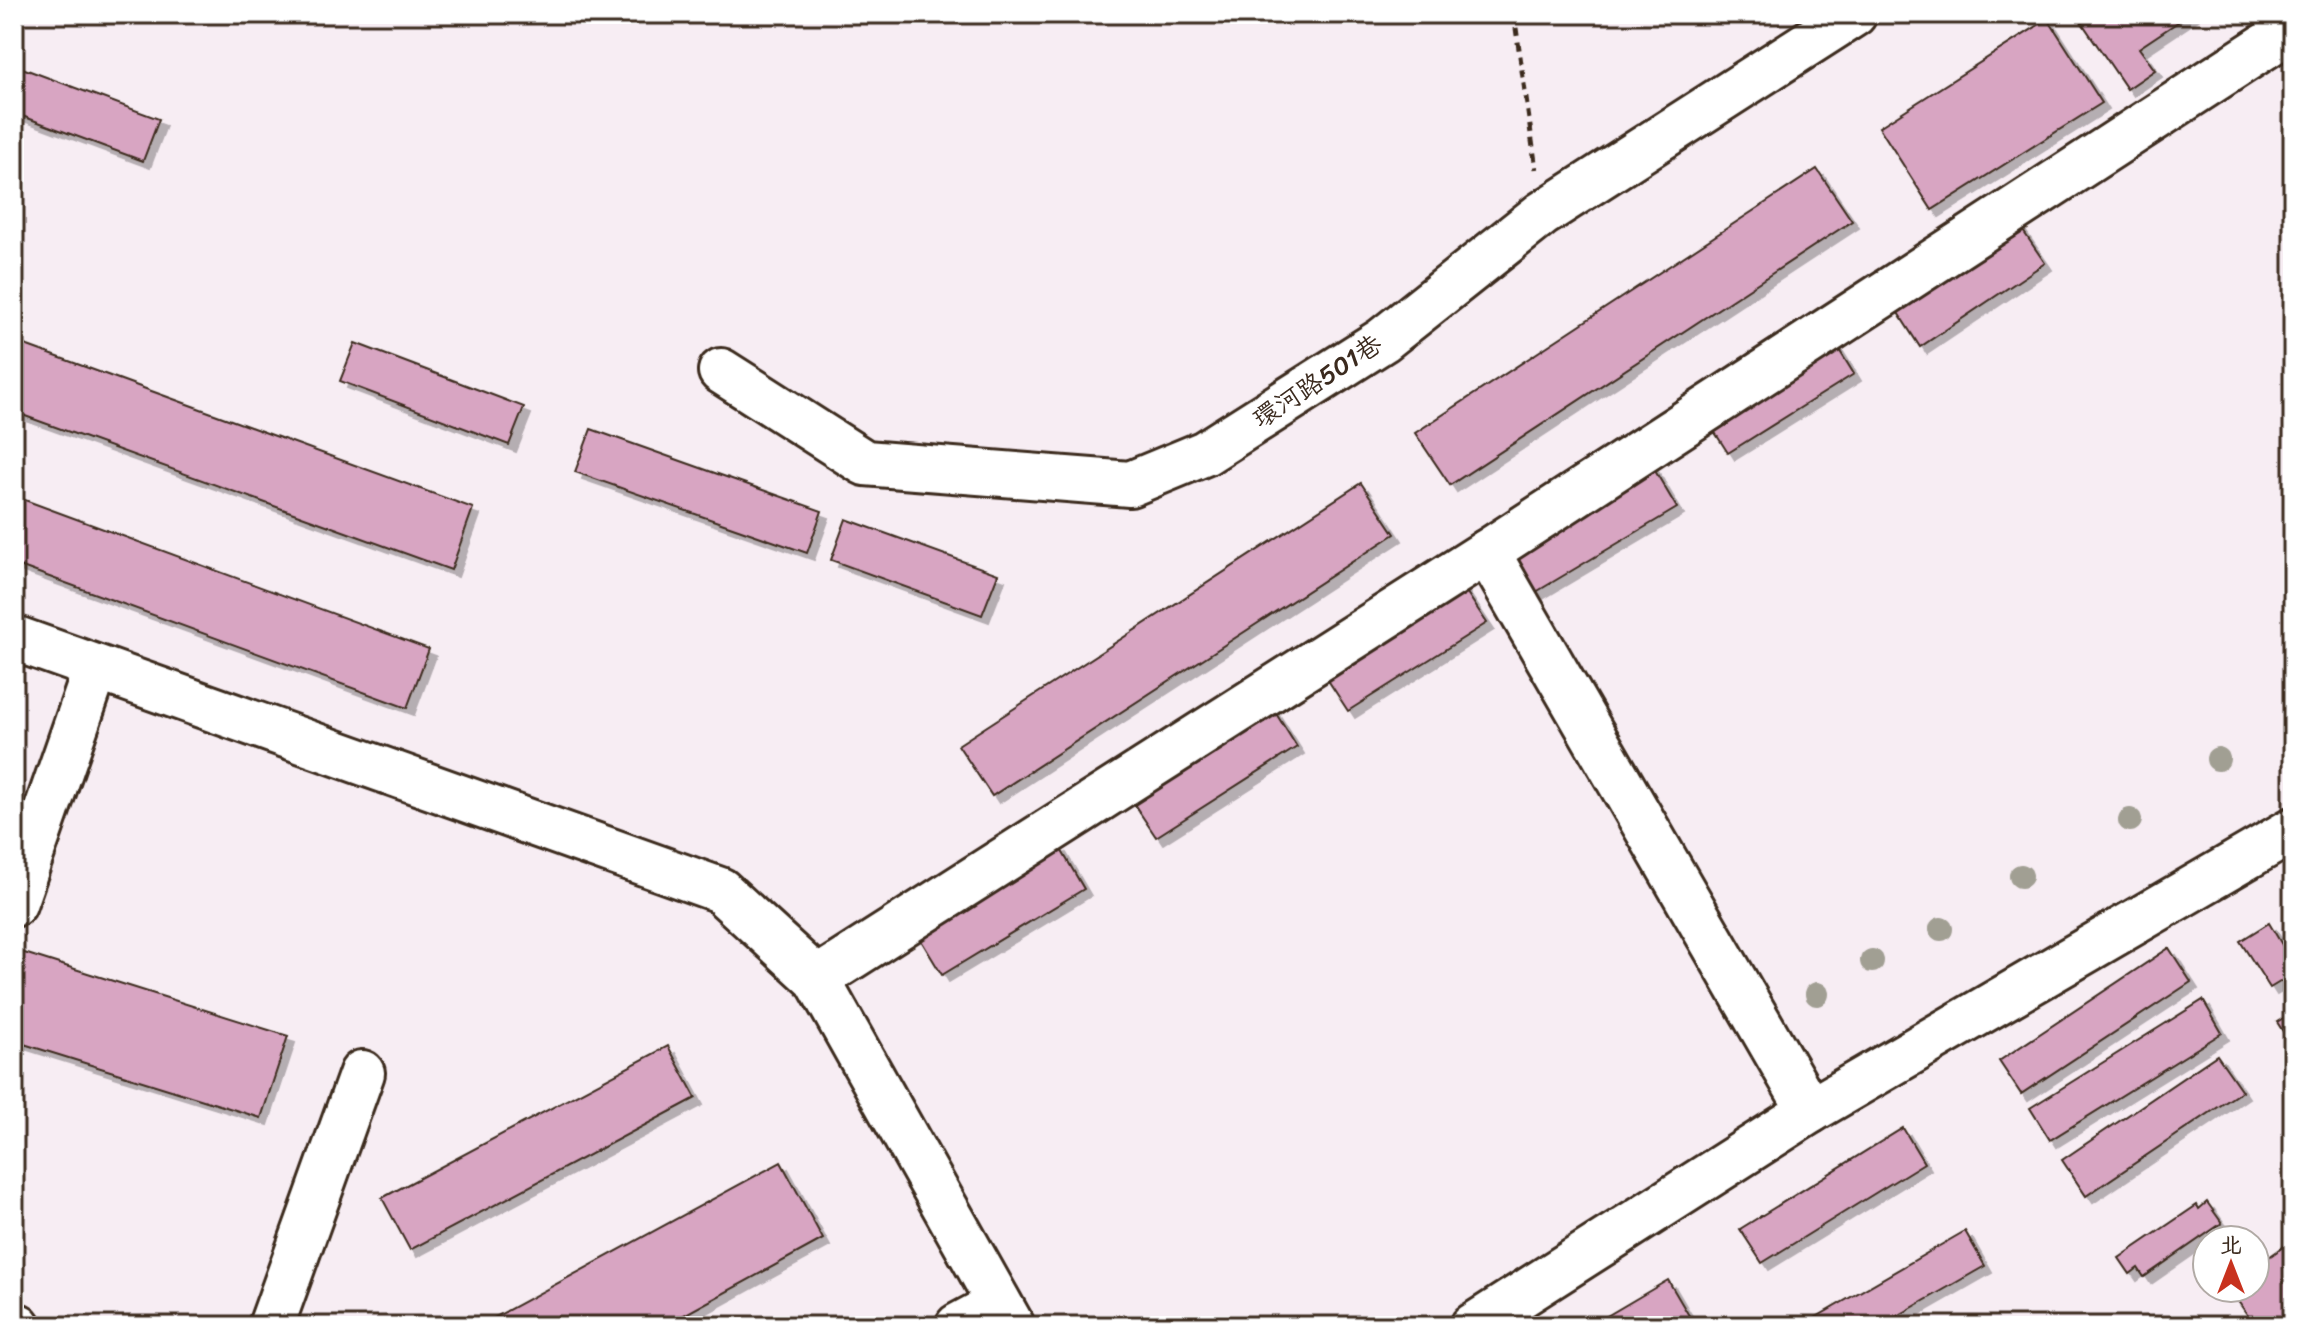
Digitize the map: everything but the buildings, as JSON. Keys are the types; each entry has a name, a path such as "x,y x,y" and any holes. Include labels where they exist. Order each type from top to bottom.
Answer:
{"street":[{"name":"環河路501巷","path":"721,371 865,463 1130,484 1205,453 1383,340 1542,214 1854,14"},
{"path":"817,979 1487,552 2293,28"},
{"path":"1487,552 1810,1111"},
{"path":"14,638 720,890 817,979 1006,1315 958,1326"},
{"path":"16,892 96,668"},
{"path":"1473,1326 1810,1111 2293,830"},
{"path":"271,1326 362,1073"}],"path":[{"path":"1514,14 1542,214"}]}
